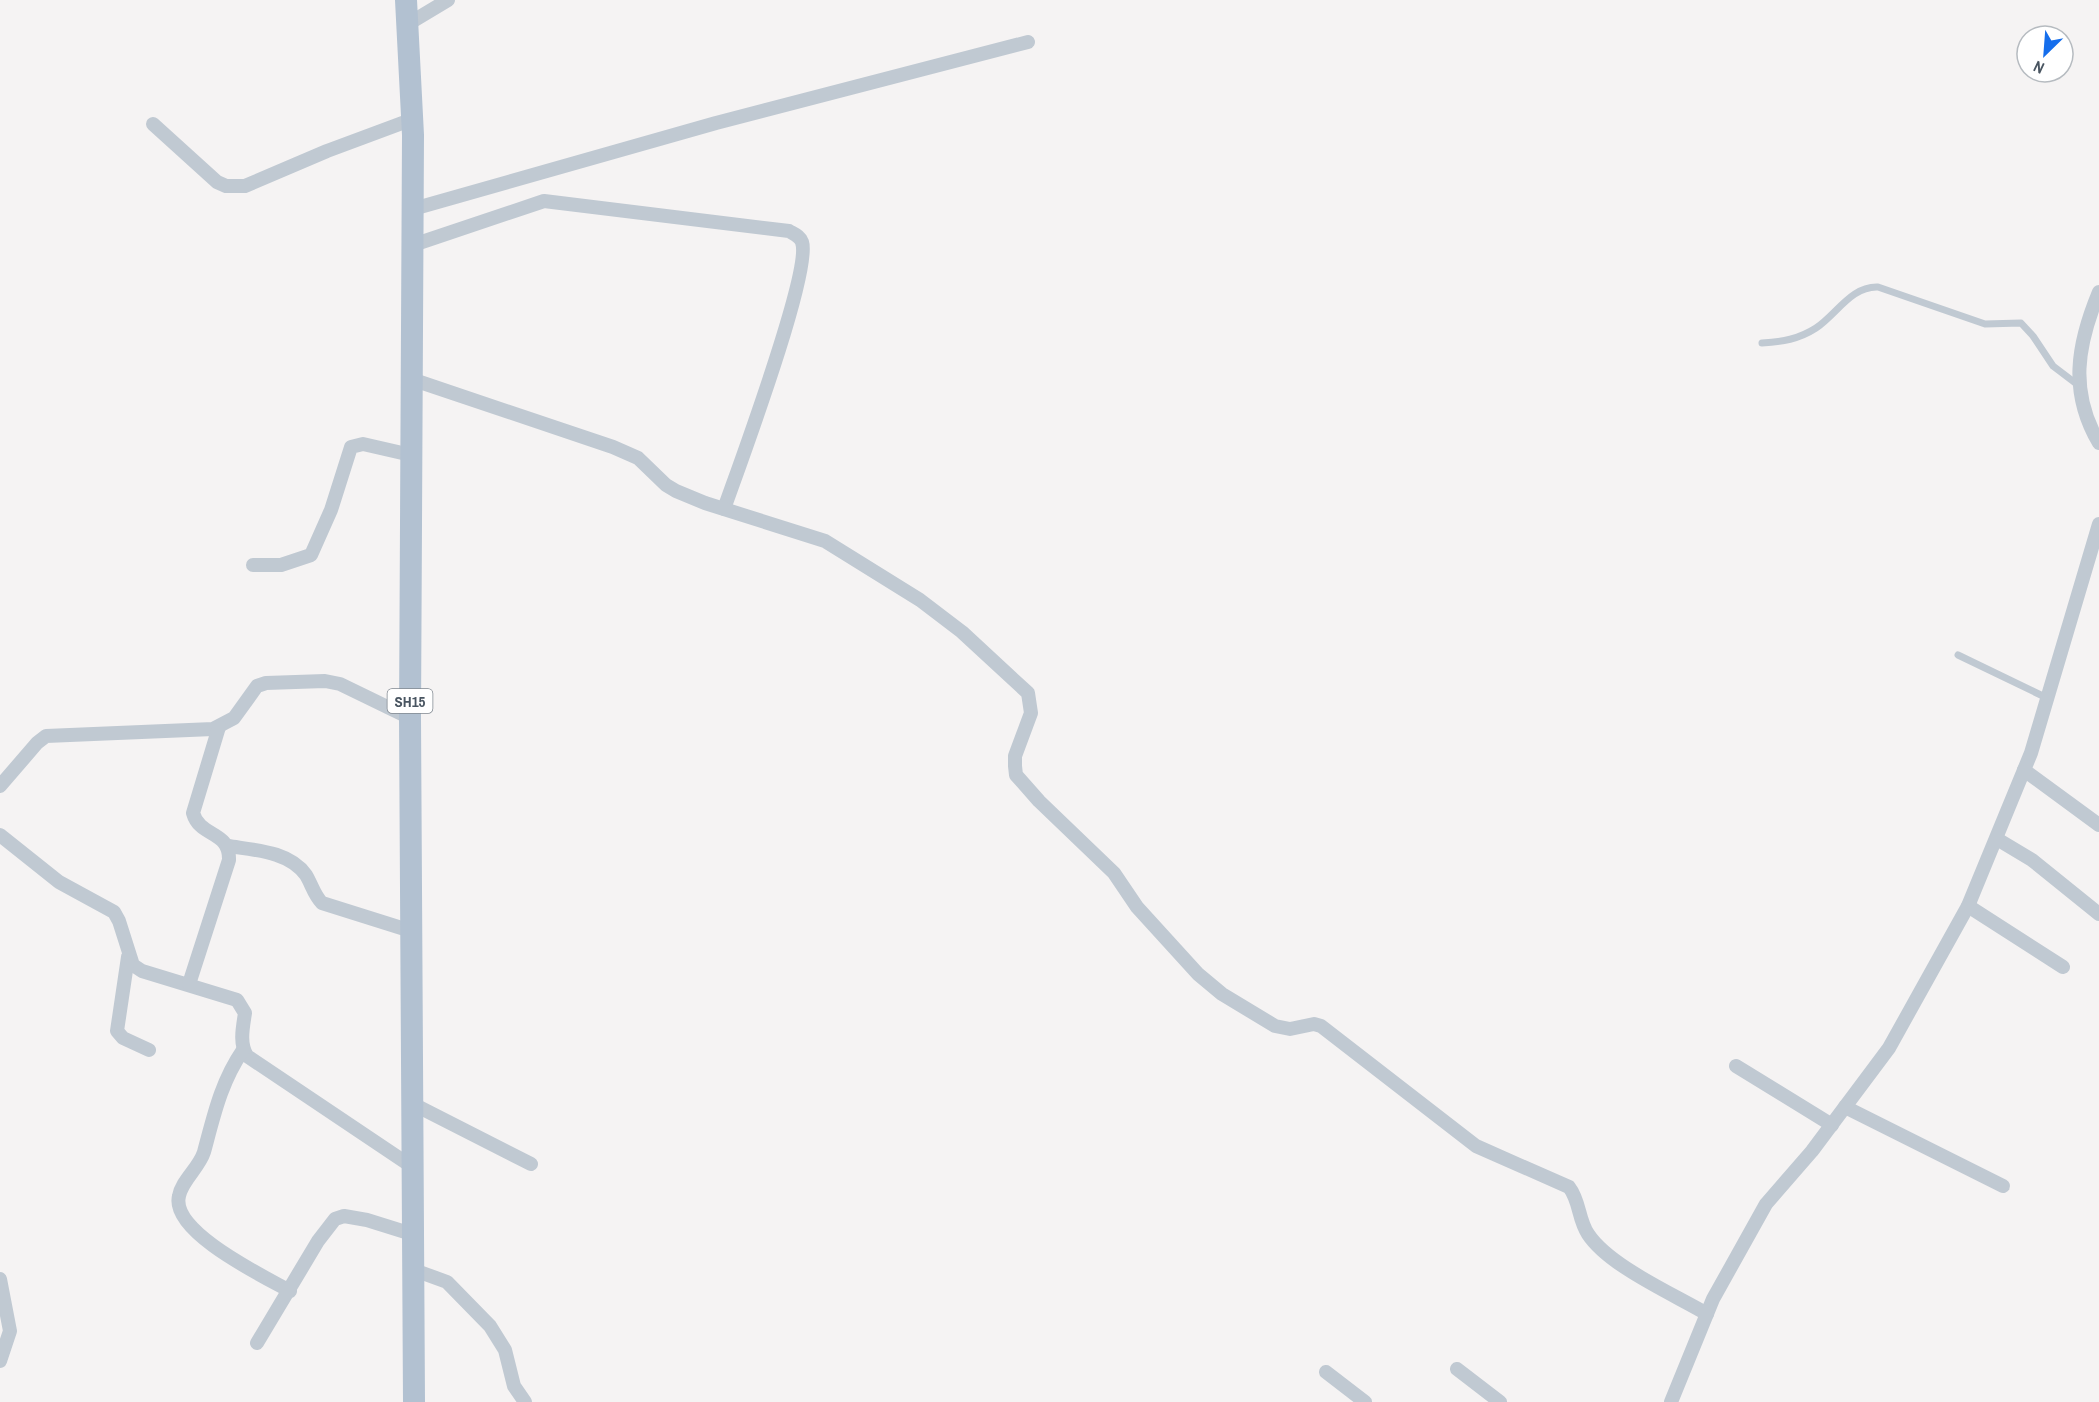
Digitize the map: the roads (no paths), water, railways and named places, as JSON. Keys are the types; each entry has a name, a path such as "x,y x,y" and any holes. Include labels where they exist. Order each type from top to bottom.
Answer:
{"main road":[{"name":"SH15","path":"406,0 413,119 410,718 415,1235 414,1402"}],"street":[{"path":"408,24 448,0"},
{"path":"413,209 716,123 1028,42"},
{"path":"153,124 217,182 235,187 245,186 327,151 413,119"},
{"path":"413,245 544,201 789,231 799,236 802,243 802,265 768,383 724,509"},
{"path":"2099,292 2085,329 2078,385 2084,413 2099,443"},
{"path":"411,379 613,447 638,458 666,485 724,509 825,541 920,600 962,633 1028,693 1031,713 1015,756 1016,775 1039,801 1114,873 1137,907 1198,974 1214,987 1275,1026 1290,1029 1314,1024 1321,1026 1476,1146 1569,1187 1574,1194 1581,1220 1589,1235 1606,1254 1707,1314"},
{"path":"253,565 281,565 311,555 331,510 351,447 363,444 411,455"},
{"path":"1671,1402 1696,1347 1707,1314 1766,1204 1832,1125 1889,1048 1968,906 2024,770 2099,524"},
{"path":"0,786 37,743 46,736 219,727 234,718 257,686 266,683 325,681 340,684 410,718"},
{"path":"189,984 229,860 228,846 225,841 198,825 193,813 219,727"},
{"path":"2024,770 2099,825"},
{"path":"0,835 59,882 114,912 120,921 128,957 133,965 142,971 224,994 242,1006 245,1012 243,1050 227,1075 212,1117 202,1159 179,1195 178,1203 180,1211 201,1237 290,1291"},
{"path":"1997,839 2032,860 2099,914"},
{"path":"228,846 263,851 286,859 307,876 322,903 411,931"},
{"path":"1968,906 2063,967"},
{"path":"128,957 117,1031 123,1038 149,1050"},
{"path":"243,1050 254,1061 414,1168"},
{"path":"1736,1066 1832,1125"},
{"path":"413,1104 531,1164"},
{"path":"1845,1107 2003,1186"},
{"path":"257,1343 318,1241 335,1219 344,1216 367,1220 415,1235"},
{"path":"414,1270 447,1282 490,1326 505,1350 514,1386 525,1402"},
{"path":"0,1279 10,1331 0,1361"},
{"path":"1457,1369 1500,1402"},
{"path":"1326,1372 1365,1402"}],"lane":[{"path":"1762,344 1802,336 1830,318 1852,295 1864,288 1878,287 1984,324 2021,324 2033,336 2053,366 2078,385"},
{"path":"1958,655 2047,698"}]}
